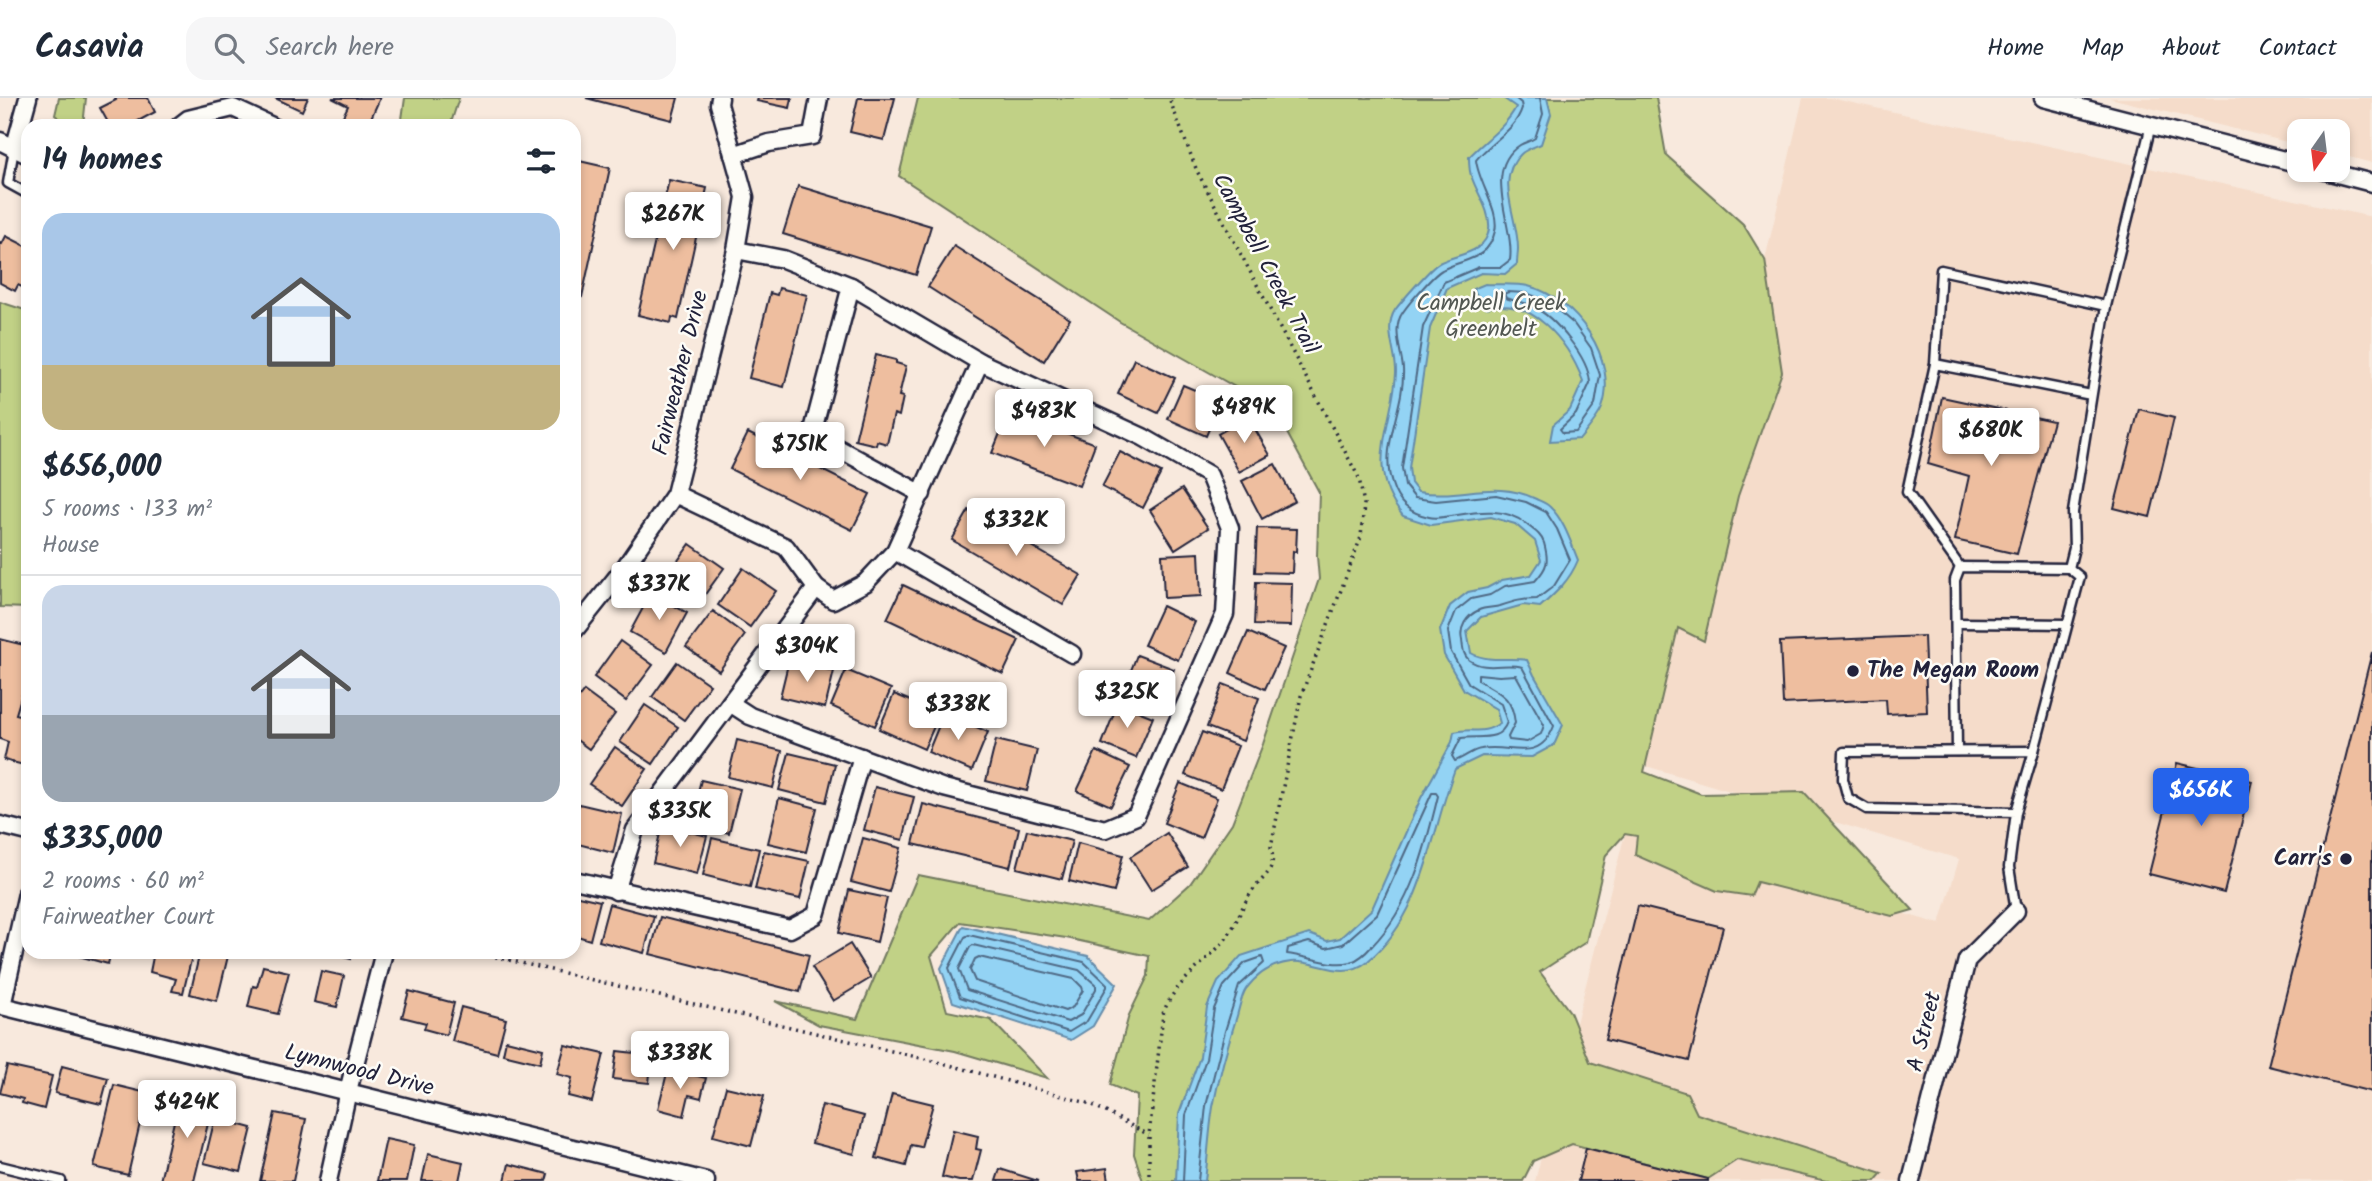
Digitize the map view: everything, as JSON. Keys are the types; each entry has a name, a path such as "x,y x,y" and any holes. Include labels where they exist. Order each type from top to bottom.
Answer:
{"street":[{"path":"22,119 28,98"},
{"name":"Fairweather Drive","path":"581,622 625,567 675,494 736,250 745,197 719,104 720,98"},
{"path":"733,155 769,143 813,136 819,98"},
{"path":"2043,98 2287,161"},
{"path":"188,119 233,108 257,119"},
{"path":"14,149 21,124"},
{"path":"2350,177 2372,183"},
{"path":"730,704 750,716 944,788 1105,829 1136,816 1225,614 1230,528 1209,475 1143,437 980,362 851,286 783,259 736,250"},
{"path":"851,286 811,434 922,494"},
{"path":"675,494 786,547 816,588 833,600 865,583 895,551 980,362"},
{"path":"895,551 1072,654"},
{"path":"616,891 635,830 816,588"},
{"path":"581,882 790,929 816,915 862,757"},
{"path":"0,825 21,830"},
{"name":"A Street","path":"1912,1181 1967,960 2015,911"},
{"name":"Lynnwood Drive","path":"21,920 2,1006 706,1181"},
{"path":"328,1181 382,959"}],"lane":[{"path":"2068,568 2074,548 2073,512 2106,306 2151,125"},
{"path":"14,149 8,183 21,190"},
{"path":"1960,568 1907,492 1935,364 1941,270 2106,306"},
{"path":"1935,364 2091,395"},
{"path":"1960,568 2068,568 2080,577 2016,812 2009,867 2015,911"},
{"path":"1958,751 1955,580 1960,568"},
{"path":"1956,623 2067,624"},
{"path":"2016,812 1867,809 1848,798 1843,779 1844,752 2034,751"},
{"path":"0,1166 61,1181"}],"path":[{"name":"Campbell Creek Trail","path":"1149,1181 1149,1135 1160,1028 1165,1005 1185,980 1226,939 1251,893 1267,876 1274,861 1271,847 1301,696 1361,537 1364,504 1359,478 1196,171 1169,98"},
{"path":"504,959 959,1067 1091,1104 1149,1135"}],"shaded area":[{"path":"1803,98 1830,98 2372,217 2372,1181 1535,1181 1625,834 1940,924 1959,859 1646,766"},
{"path":"2110,98 2372,98 2372,163 2350,157 2350,119 2287,119 2287,142"}],"green space":[{"path":"59,98 86,98 84,119 60,119 55,115"},
{"path":"405,98 459,98 452,119 402,119"},
{"name":"Campbell Creek Greenbelt","path":"918,98 1656,98 1666,155 1743,224 1765,260 1782,372 1738,496 1704,641 1678,628 1644,772 1701,794 1804,792 1913,910 1892,916 1757,882 1751,896 1717,891 1635,855 1637,836 1625,834 1606,855 1586,942 1540,972 1570,1012 1590,1062 1687,1093 1697,1114 1882,1173 1875,1181 1826,1181 1737,1160 1708,1179 1572,1144 1533,1161 1523,1181 1143,1181 1134,1154 1137,1096 1110,1085 1129,1015 1148,976 1149,956 1066,938 960,922 931,956 947,1011 991,1020 1047,1078 955,1051 819,1025 775,1001 857,1019 918,875 1149,921 1190,884 1232,823 1263,744 1319,579 1319,492 1274,409 1120,322 899,176"},
{"path":"0,302 21,309 21,608 0,607"}],"water":[{"path":"1503,98 1547,98 1551,114 1541,144 1521,154 1509,175 1509,199 1517,236 1517,264 1505,274 1481,273 1447,288 1430,328 1409,468 1411,483 1418,492 1506,490 1545,503 1559,518 1578,560 1562,586 1540,607 1523,605 1481,617 1467,631 1471,653 1492,659 1527,660 1563,725 1554,745 1532,757 1482,756 1455,769 1414,897 1387,942 1368,961 1349,970 1300,962 1284,963 1260,974 1250,984 1241,999 1218,1085 1205,1181 1176,1181 1179,1114 1200,1057 1207,1007 1218,982 1241,956 1309,934 1327,941 1340,938 1372,909 1421,798 1452,742 1454,732 1482,730 1500,723 1496,709 1464,690 1444,655 1440,630 1450,606 1468,592 1487,588 1502,580 1531,575 1541,560 1535,541 1515,524 1491,517 1431,525 1403,516 1391,498 1382,464 1396,373 1390,333 1392,317 1403,300 1435,266 1469,252 1482,244 1487,237 1488,216 1471,176 1469,157 1512,114 1516,107"},
{"path":"1485,284 1523,285 1546,293 1562,303 1589,333 1599,351 1606,389 1600,412 1580,439 1550,441 1553,425 1570,410 1583,381 1568,351 1546,325 1533,316 1519,309 1503,306 1486,308 1473,289"},
{"path":"963,926 1088,956 1117,984 1093,1026 1071,1040 953,1002 941,968"}],"building":[{"path":"115,98 148,98 155,112 142,119 106,119 100,108 116,100"},
{"path":"275,98 308,98 302,111"},
{"path":"332,98 380,98 371,118 373,119 342,119 348,106"},
{"path":"586,98 678,98 672,120"},
{"path":"758,98 792,98 790,108 757,101"},
{"path":"858,98 895,98 884,140 850,132"},
{"path":"581,161 610,168 581,297"},
{"path":"669,180 707,188 678,319 672,317 671,323 638,315"},
{"path":"798,186 931,226 916,275 783,234"},
{"path":"6,236 21,244 21,286 18,285 15,291 0,283 0,243 2,244"},
{"path":"954,246 1070,319 1044,361 928,287"},
{"path":"779,288 807,295 784,387 749,378 770,293 777,295"},
{"path":"876,355 896,360 896,363 906,366 899,396 903,397 899,416 894,414 887,444 877,441 876,445 855,440"},
{"path":"1134,359 1175,378 1158,413 1118,394"},
{"path":"1183,385 1221,401 1206,436 1168,419"},
{"path":"1942,397 2053,421 2017,554 1955,540 1969,476 1928,464"},
{"path":"2139,409 2174,418 2150,517 2114,508"},
{"path":"1009,411 1095,444 1079,486 992,453"},
{"path":"1248,417 1270,455 1239,472 1218,434"},
{"path":"748,433 870,494 852,530 730,469"},
{"path":"1120,452 1161,473 1143,508 1102,487"},
{"path":"1275,464 1295,501 1262,519 1242,481"},
{"path":"1182,489 1208,528 1175,549 1150,510"},
{"path":"969,510 1081,575 1063,605 952,540"},
{"path":"1257,528 1297,529 1292,573 1255,572"},
{"path":"690,544 724,568 698,604 664,580"},
{"path":"1199,553 1201,596 1164,598 1162,555"},
{"path":"743,568 776,591 750,627 718,605"},
{"path":"1256,582 1292,583 1291,626 1254,625"},
{"path":"903,585 1019,640 1003,674 887,619"},
{"path":"651,593 687,613 666,652 630,632"},
{"path":"1162,606 1195,622 1178,660 1144,645"},
{"path":"713,611 745,635 719,671 686,647"},
{"path":"1248,632 1284,648 1265,689 1230,673"},
{"name":"The Megan Room","path":"1924,636 1927,712 1887,714 1886,699 1783,704 1780,642"},
{"path":"0,639 21,644 21,697 16,714 21,715 21,764 4,760 8,742 0,739"},
{"path":"620,641 653,665 626,701 594,677"},
{"name":"Carr's","path":"2372,652 2372,1092 2268,1066"},
{"path":"1137,655 1174,669 1158,710 1121,696"},
{"path":"789,660 834,671 825,708 780,697"},
{"path":"677,662 710,685 684,720 652,697"},
{"path":"846,670 891,689 875,726 831,706"},
{"path":"1223,684 1259,698 1243,741 1207,727"},
{"path":"584,691 615,714 589,749 581,743 581,695"},
{"path":"894,694 940,713 924,749 879,729"},
{"path":"1118,703 1153,717 1136,758 1102,744"},
{"path":"645,705 678,727 653,764 620,742"},
{"path":"944,713 988,732 972,771 928,752"},
{"path":"1202,732 1238,746 1221,789 1185,775"},
{"path":"737,740 782,751 773,788 728,777"},
{"path":"996,740 1037,750 1027,791 986,781"},
{"path":"615,747 647,769 622,806 589,784"},
{"path":"1096,751 1130,767 1111,806 1077,791"},
{"path":"789,753 835,764 826,802 779,790"},
{"path":"2177,763 2252,781 2224,893 2149,874"},
{"path":"701,780 740,789 729,833 690,823"},
{"path":"1180,783 1217,798 1201,838 1164,823"},
{"path":"875,787 914,797 903,840 864,830"},
{"path":"779,798 817,808 806,852 768,843"},
{"path":"581,804 622,814 613,853 581,845"},
{"path":"923,804 1019,828 1010,867 913,844"},
{"path":"662,825 707,836 697,874 653,863"},
{"path":"1027,830 1072,841 1062,879 1017,868"},
{"path":"1167,833 1188,867 1151,890 1130,857"},
{"path":"712,838 759,849 750,887 703,875"},
{"path":"863,838 901,848 889,892 851,882"},
{"path":"1078,843 1123,855 1114,892 1069,881"},
{"path":"764,851 809,861 800,899 755,889"},
{"path":"849,890 887,898 877,942 839,933"},
{"path":"581,897 600,901 590,940 581,937"},
{"path":"609,904 654,916 644,953 599,941"},
{"path":"1638,906 1723,927 1689,1061 1605,1040"},
{"path":"660,917 809,955 800,992 650,954"},
{"path":"850,944 871,978 833,1001 812,967"},
{"path":"90,959 109,959 108,964"},
{"path":"153,959 191,959 183,993 172,991 176,979 150,972"},
{"path":"198,959 227,959 217,1001 190,994"},
{"path":"263,966 289,972 278,1014 248,1007 253,986 257,987"},
{"path":"321,971 344,976 337,1007 314,1002"},
{"path":"409,991 454,1003 446,1035 424,1029 426,1023 402,1017"},
{"path":"461,1007 506,1019 497,1053 452,1041"},
{"path":"506,1040 543,1049 540,1063 503,1054"},
{"path":"565,1045 604,1054 592,1102 568,1096 572,1078 557,1074"},
{"path":"617,1051 652,1055 649,1083 613,1079"},
{"path":"7,1066 52,1076 44,1109 22,1103 23,1099 0,1093"},
{"path":"62,1066 108,1078 101,1104 55,1093"},
{"path":"668,1069 706,1078 701,1098 689,1095 684,1116 658,1109"},
{"path":"114,1085 147,1093 128,1175 94,1167"},
{"path":"726,1087 764,1096 751,1146 713,1136"},
{"path":"892,1094 933,1104 921,1147 911,1145 906,1166 876,1158"},
{"path":"180,1096 213,1103 194,1181 160,1181"},
{"path":"822,1105 864,1116 854,1154 812,1143"},
{"path":"275,1113 306,1119 293,1181 260,1181"},
{"path":"215,1118 252,1128 241,1172 204,1163"},
{"path":"953,1130 978,1136 976,1149 981,1150 973,1181 942,1177"},
{"path":"386,1139 414,1145 407,1181 377,1181"},
{"path":"1586,1148 1708,1179 1708,1181 1578,1181"},
{"path":"428,1154 463,1162 459,1181 422,1181"},
{"path":"509,1164 548,1174 546,1181 505,1181"},
{"path":"1107,1168 1109,1181 1079,1181 1077,1172"},
{"path":"1000,1169 1038,1181 996,1181"}],"place":[{"name":"The Megan Room","path":"1853,671"},
{"name":"Carr's","path":"2346,859"}]}
